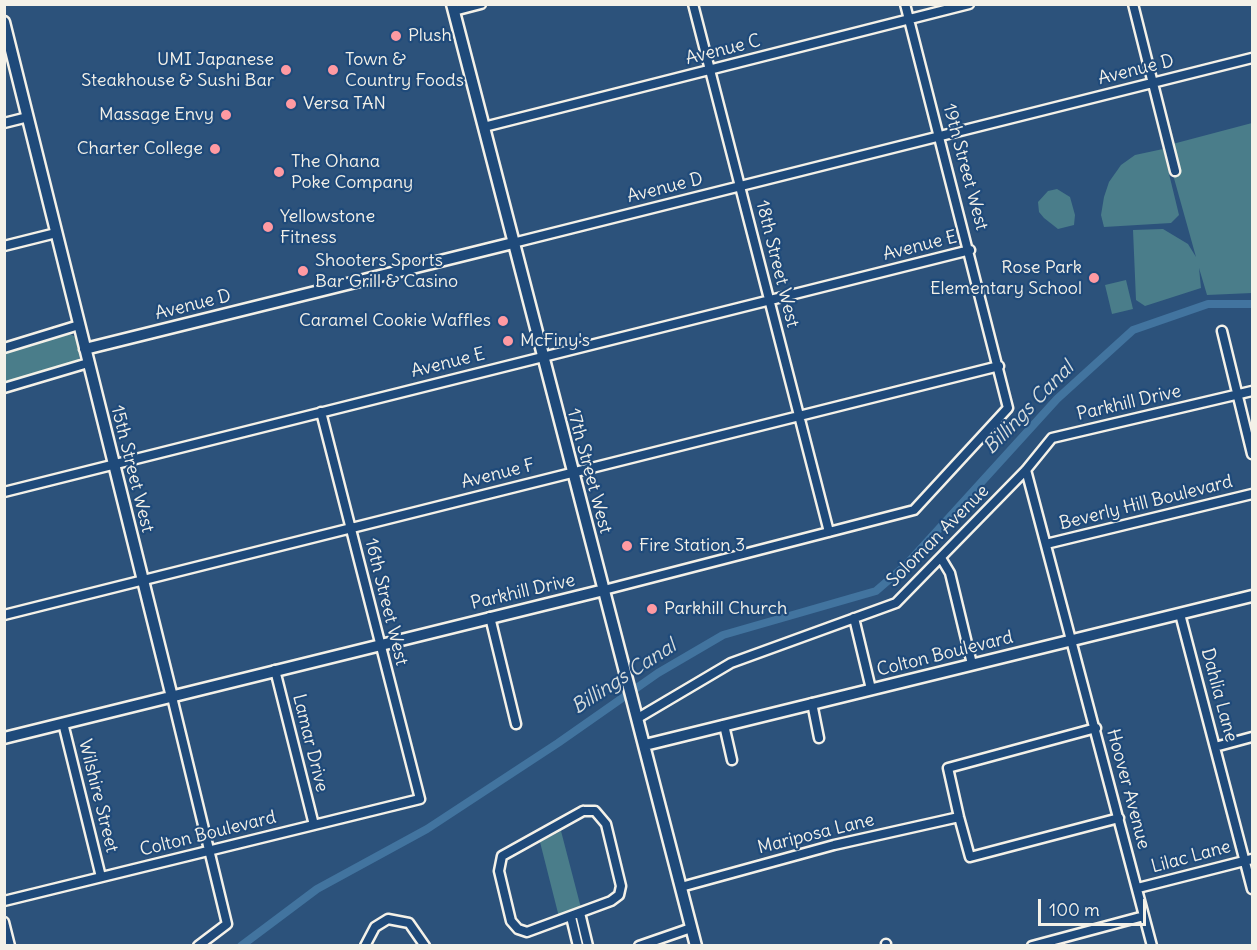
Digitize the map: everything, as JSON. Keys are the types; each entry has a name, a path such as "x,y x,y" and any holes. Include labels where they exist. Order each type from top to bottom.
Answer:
{"street":[{"path":"453,8 481,4"},
{"name":"18th Street West","path":"693,4 829,532"},
{"name":"19th Street West","path":"905,4 970,250 1008,408"},
{"name":"Avenue C","path":"484,127 969,4"},
{"path":"1133,4 1175,171"},
{"name":"17th Street West","path":"453,8 696,945"},
{"name":"15th Street West","path":"4,22 172,697 226,924 198,945"},
{"name":"Avenue D","path":"85,349 1252,58"},
{"path":"4,123 28,117"},
{"path":"4,246 56,232"},
{"name":"Avenue E","path":"4,492 970,250"},
{"path":"4,348 79,325"},
{"path":"1222,331 1252,454"},
{"path":"4,388 88,363"},
{"name":"Avenue F","path":"4,615 999,366"},
{"name":"Parkhill Drive","path":"1026,470 1052,438 1252,391"},
{"name":"Parkhill Drive","path":"4,738 490,616 604,590 914,510 1008,408"},
{"name":"16th Street West","path":"321,412 420,799"},
{"path":"1026,470 1072,640"},
{"name":"Soloman Avenue","path":"638,718 731,663 896,603 1026,470"},
{"name":"Beverly Hill Boulevard","path":"1046,544 1252,494"},
{"path":"941,558 950,573 972,664"},
{"name":"Colton Boulevard","path":"645,744 1252,596"},
{"name":"Dahlia Lane","path":"1180,614 1215,747 1249,859 1252,889"},
{"path":"490,616 516,724"},
{"path":"854,618 872,689"},
{"name":"Hoover Avenue","path":"1072,640 1152,945"},
{"name":"Lamar Drive","path":"275,670 314,825"},
{"path":"812,703 819,738"},
{"name":"Wilshire Street","path":"63,723 101,877"},
{"path":"724,725 732,760"},
{"path":"1095,728 948,768 959,817 970,857 1119,818"},
{"path":"1215,747 1252,737"},
{"name":"Colton Boulevard","path":"4,901 420,799"},
{"path":"595,811 606,824 621,886 619,895 611,901 575,915 527,932 518,929 511,921 500,863 502,856 561,823 583,812 595,811"},
{"name":"Mariposa Lane","path":"681,886 834,845 959,817"},
{"name":"Lilac Lane","path":"1138,888 1249,859"},
{"path":"575,915 578,945"},
{"path":"575,915 588,945"},
{"path":"1032,945 1144,916"},
{"path":"365,945 375,927 388,919 409,923 425,945"},
{"path":"4,922 10,945"},
{"path":"639,945 691,928"}],"green space":[{"path":"1252,123 1252,293 1207,295 1199,268 1201,288 1145,306 1136,300 1133,230 1163,229 1188,244 1196,257 1165,146"},
{"path":"1163,149 1179,215 1171,223 1104,227 1101,215 1104,197 1109,182 1121,165 1135,155"},
{"path":"1057,189 1070,197 1075,215 1074,225 1058,229 1039,212 1038,202 1048,191"},
{"path":"1126,280 1133,309 1112,314 1105,285"},
{"path":"70,334 76,337 80,356 78,362 5,384 5,353"},
{"path":"561,831 581,908 559,917 540,842"}],"waterway":[{"name":"Billings Canal","path":"241,946 317,889 427,829 558,743 658,673 723,635 876,591 906,565 1057,399 1133,330 1208,304 1252,304"}],"place":[{"name":"Plush","path":"396,36"},
{"name":"UMI Japanese Steakhouse & Sushi Bar","path":"286,70"},
{"name":"Town & Country Foods","path":"333,70"},
{"name":"Versa TAN","path":"291,104"},
{"name":"Massage Envy","path":"226,115"},
{"name":"Charter College","path":"215,149"},
{"name":"The Ohana Poke Company","path":"279,172"},
{"name":"Yellowstone Fitness","path":"268,227"},
{"name":"Shooters Sports Bar Grill & Casino","path":"303,271"},
{"name":"Rose Park Elementary School","path":"1094,278"},
{"name":"Caramel Cookie Waffles","path":"503,321"},
{"name":"McFiny's","path":"508,341"},
{"name":"Fire Station 3","path":"627,546"},
{"name":"Parkhill Church","path":"652,609"}]}
